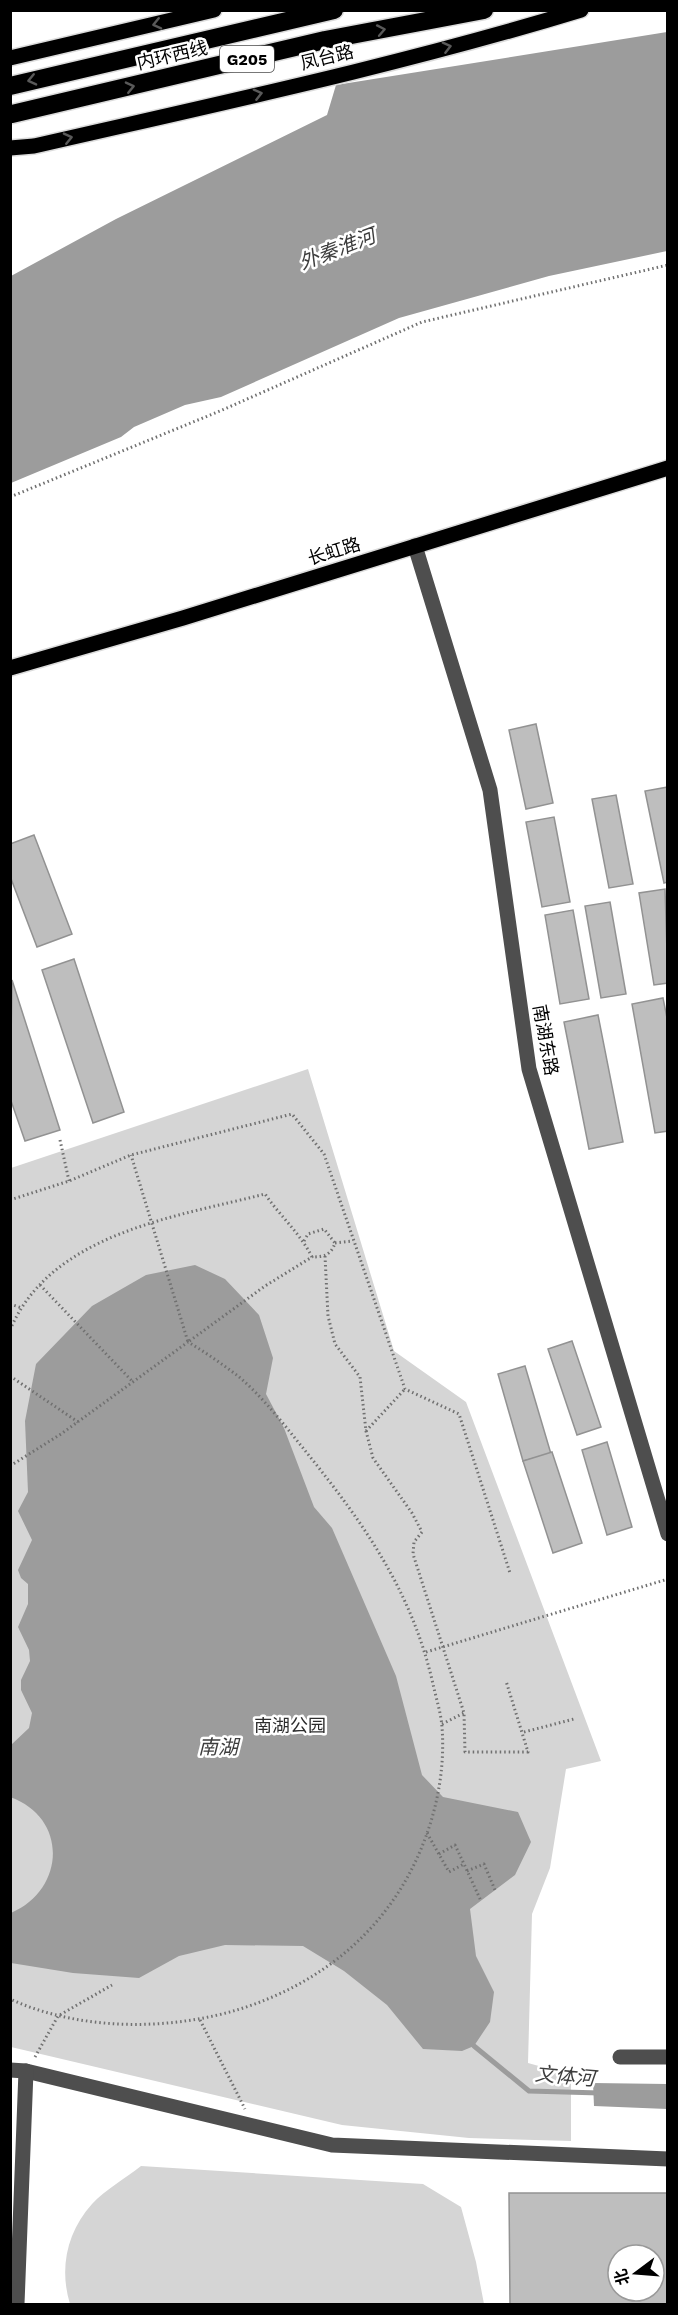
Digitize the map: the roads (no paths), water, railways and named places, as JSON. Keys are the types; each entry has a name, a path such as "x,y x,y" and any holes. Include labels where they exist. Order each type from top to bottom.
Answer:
{"highway":[{"name":"内环西线","path":"10,86 334,10"},
{"name":"内环西线","path":"12,114 325,40 484,10"}],"main road":[{"path":"10,57 214,10"},
{"name":"凤台路","path":"10,148 34,146 249,97 519,29 581,10"},
{"name":"长虹路","path":"10,668 183,618 668,468"}],"street":[{"name":"南湖东路","path":"415,546 490,790 529,1069 668,1534"},
{"path":"620,2057 668,2057"},
{"path":"17,2304 21,2071 332,2145 668,2159"}],"water":[{"name":"外秦淮河","path":"667,32 667,251 549,276 399,318 221,397 185,405 134,427 121,437 11,483 11,276 116,219 327,115 336,85"},
{"name":"南湖","path":"195,1265 225,1279 259,1315 273,1358 266,1394 284,1428 314,1507 332,1528 396,1676 422,1775 443,1797 518,1812 531,1842 515,1875 470,1909 476,1956 494,1992 490,2022 474,2046 462,2051 423,2049 387,2005 344,1971 303,1946 225,1945 179,1956 139,1978 73,1973 11,1963 11,1913 29,1902 42,1888 50,1872 53,1854 50,1837 43,1821 29,1807 10,1797 11,1745 29,1728 32,1713 21,1690 21,1680 30,1661 29,1650 18,1627 28,1604 28,1584 21,1578 18,1570 32,1540 18,1511 28,1492 25,1421 36,1364 92,1306 146,1275"},
{"path":"593,2083 667,2084 667,2109 594,2106"}],"waterway":[{"name":"文体河","path":"474,2046 529,2091 600,2093"}],"park label":[{"name":"南湖公园","path":"290,1725"}]}
